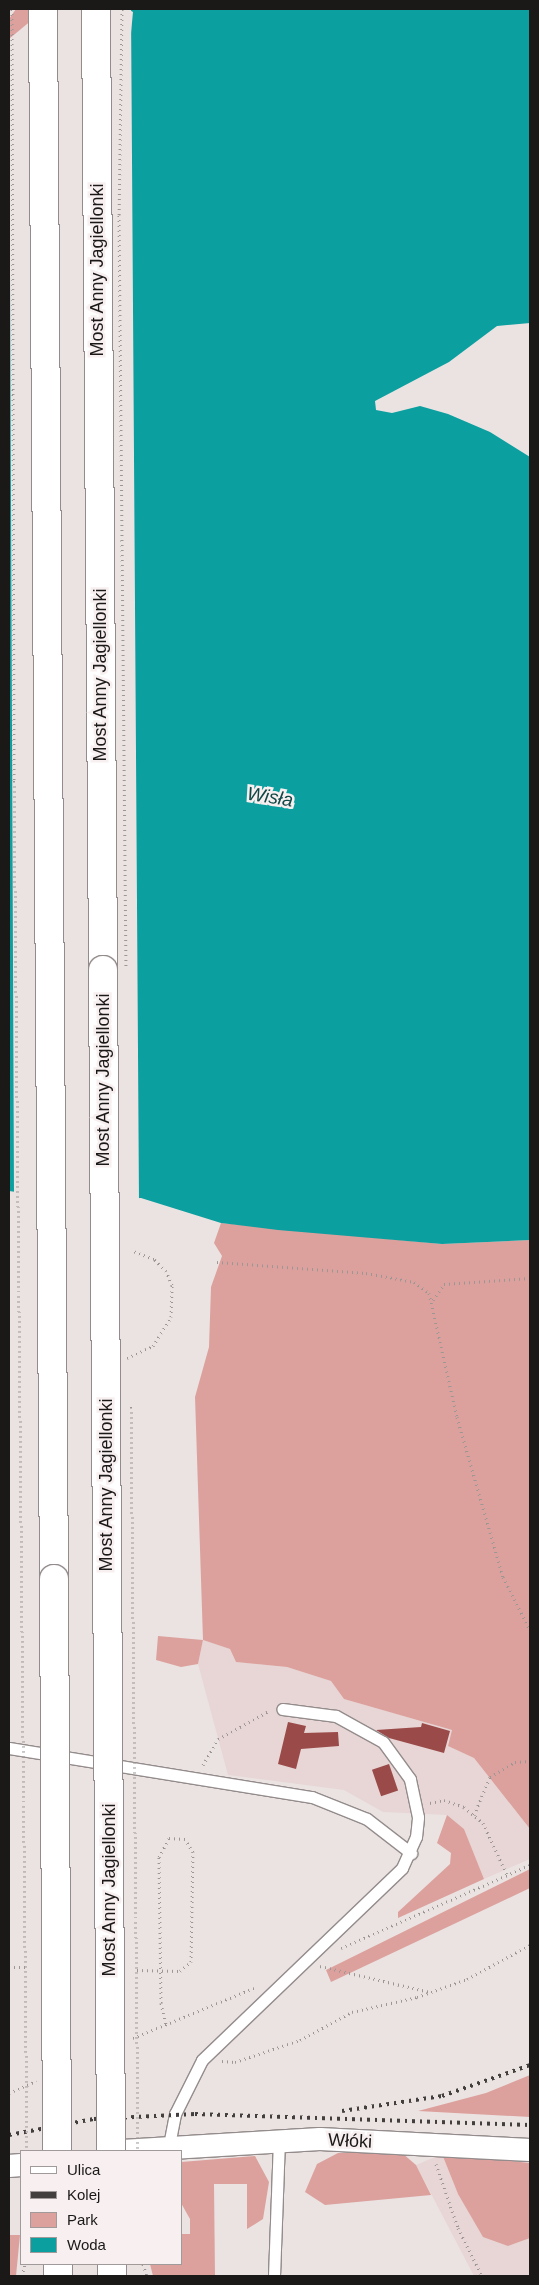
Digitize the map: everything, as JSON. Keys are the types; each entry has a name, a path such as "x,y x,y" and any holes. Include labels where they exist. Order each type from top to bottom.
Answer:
{"highway":[{"path":"43,9 57,2150"},
{"name":"Most Anny Jagiellonki","path":"96,9 111,2150"}],"street":[{"name":"Włóki","path":"130,2150 169,2145 279,2140 530,2150"}],"lane":[{"path":"169,2145 175,2114 202,2060 402,1868 416,1837 417,1805 404,1768 368,1732 336,1716 282,1709"},
{"path":"9,1748 328,1802 367,1819 410,1853"},
{"path":"274,2276 279,2140"}],"path":[{"path":"12,9 14,781 27,2150"},
{"path":"123,1360 153,1346 171,1317 172,1285 166,1271 154,1259 133,1250"},
{"path":"217,1262 366,1273 414,1282 433,1300 457,1417 503,1577 530,1630"},
{"path":"433,1300 444,1284 530,1278"},
{"path":"194,1780 218,1739 260,1712 282,1709"},
{"path":"474,1815 490,1777 515,1762 530,1761"},
{"path":"417,1805 444,1800 474,1815 482,1822 507,1875"},
{"path":"137,1970 154,1970 163,1971 180,1971 192,1962 193,1852 181,1837 163,1842 159,1857 159,1956 159,1965 159,1975 161,2003 166,2024"},
{"path":"336,1950 530,1864"},
{"path":"202,2060 235,2062 300,2040 352,2012 431,1992 530,1946"},
{"path":"319,1959 310,1964 431,1992"},
{"path":"9,1967 26,1967"},
{"path":"144,2032 262,1985"},
{"path":"432,2147 443,2190 481,2274"}],"shaded area":[{"path":"203,1640 230,1649 236,1662 287,1667 331,1681 344,1699 452,1730 448,1746 474,1758 530,1829 530,1859 484,1879 464,1829 447,1815 383,1812 344,1790 228,1775 198,1664"},
{"path":"442,2154 458,2194 508,2246 530,2238 530,2276 474,2276 416,2165"}],"green space":[{"path":"16,9 45,9 9,39 9,19"},
{"path":"221,1223 442,1244 530,1240 530,1829 474,1758 448,1746 452,1730 344,1699 331,1681 287,1667 236,1662 230,1649 203,1640 195,1397 209,1347 211,1287 222,1256 214,1243"},
{"path":"158,1636 203,1640 198,1664 181,1667 156,1660"},
{"path":"447,1815 464,1829 484,1879 398,1918 398,1912 450,1864 451,1853 437,1843"},
{"path":"530,1869 530,1888 331,1982 326,1970"},
{"path":"530,2075 530,2117 418,2111 486,2093"},
{"path":"338,2153 402,2153 416,2165 431,2195 325,2205 305,2192 317,2164"},
{"path":"442,2154 530,2163 530,2238 508,2246 483,2237 458,2194"},
{"path":"255,2156 269,2182 263,2219 247,2229 247,2184 214,2184 215,2276 153,2276 150,2265 182,2265 182,2234 190,2234 190,2219 182,2205 182,2162"},
{"path":"9,2235 20,2235 16,2276 9,2276"}],"water":[{"name":"Wisła","path":"128,9 530,9 530,323 497,326 449,362 375,401 376,410 392,413 420,406 448,414 490,432 530,457 530,1240 442,1244 278,1230 221,1223 141,1198 81,1201 9,1191 9,40 131,33 133,12"}],"pier":[{"path":"125,9 131,9 139,1201 81,1204 14,1195 9,38 129,30 130,14"}],"building":[{"path":"288,1722 306,1726 304,1733 338,1732 339,1746 301,1749 296,1769 278,1764"},
{"path":"422,1723 450,1731 444,1753 389,1738 376,1730 421,1727"},
{"path":"389,1764 398,1790 381,1796 372,1770"}],"railway":[{"path":"342,2111 442,2096 530,2065"},
{"path":"9,2135 94,2119 195,2114 530,2125"}]}
